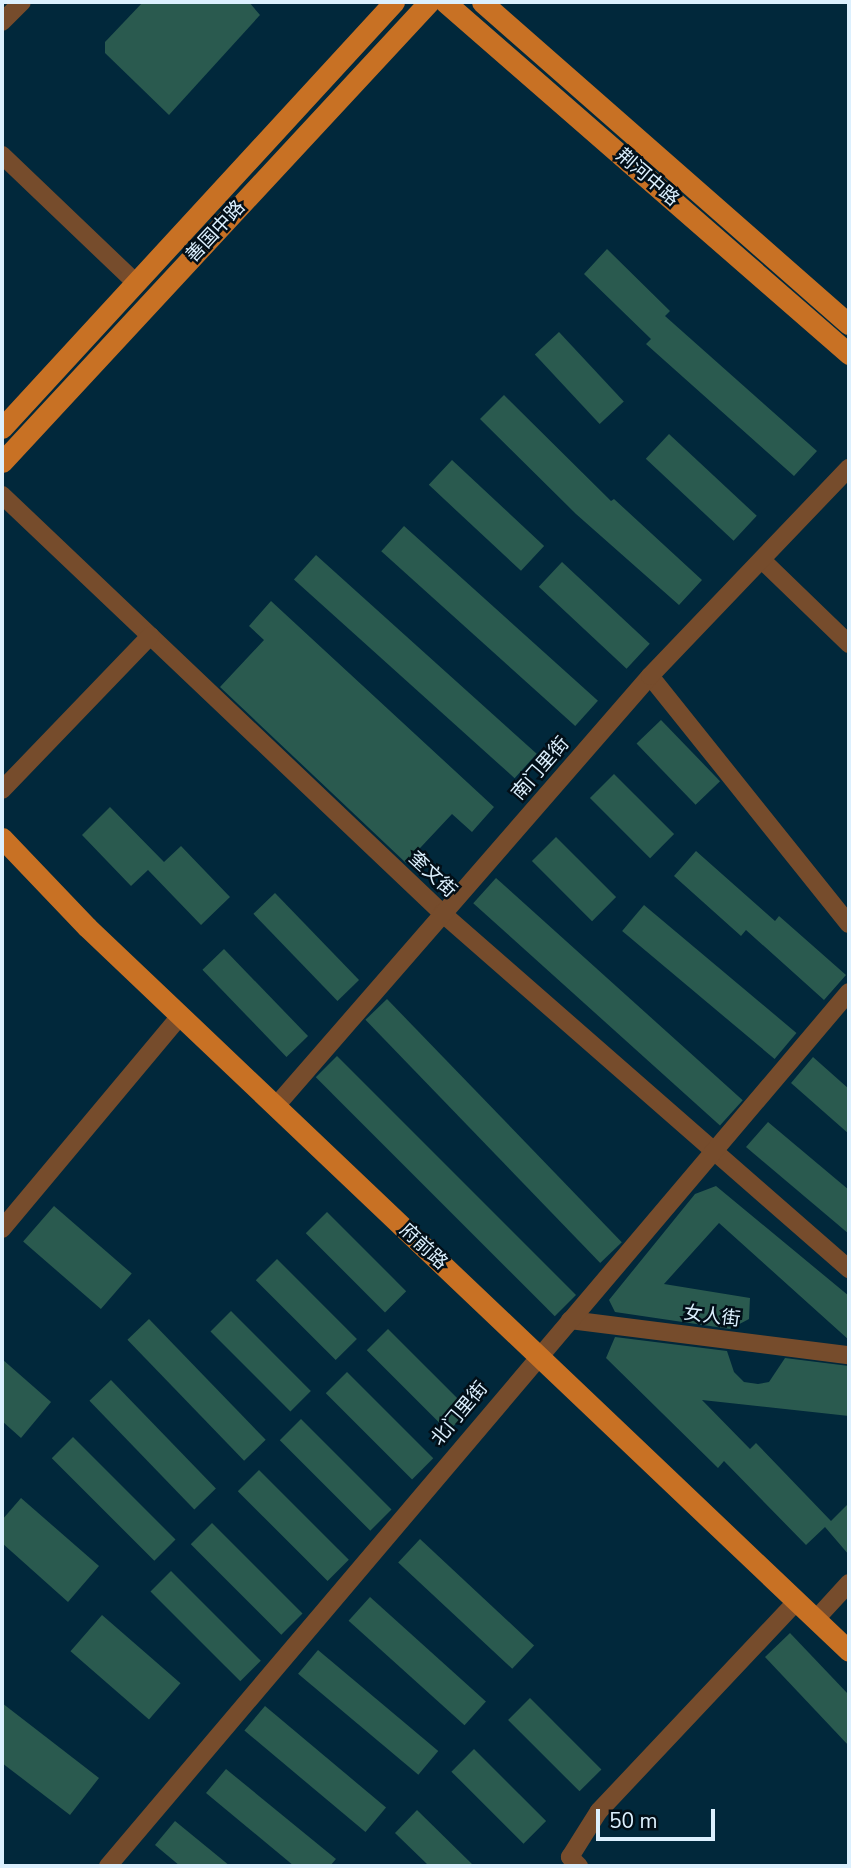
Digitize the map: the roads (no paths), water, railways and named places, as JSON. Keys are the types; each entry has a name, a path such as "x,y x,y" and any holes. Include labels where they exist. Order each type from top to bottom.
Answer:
{"main road":[{"name":"善国中路","path":"2,428 394,2"},
{"name":"善国中路","path":"2,462 429,2"},
{"name":"荆河中路","path":"445,2 849,354"},
{"name":"荆河中路","path":"482,2 849,324"},
{"name":"府前路","path":"2,838 180,1016 849,1651"}],"street":[{"path":"2,22 22,2"},
{"path":"2,155 136,283"},
{"name":"南门里街","path":"275,1107 650,676 849,468"},
{"name":"奎文街","path":"2,495 442,913 849,1269"},
{"path":"762,559 849,644"},
{"path":"2,790 150,636"},
{"path":"650,676 849,924"},
{"name":"北门里街","path":"108,1866 538,1354 715,1154 849,992"},
{"path":"2,1228 180,1016"},
{"name":"女人街","path":"570,1320 849,1355"},
{"path":"816,1619 849,1583"},
{"path":"579,1866 570,1857 599,1811 797,1601"}]}
